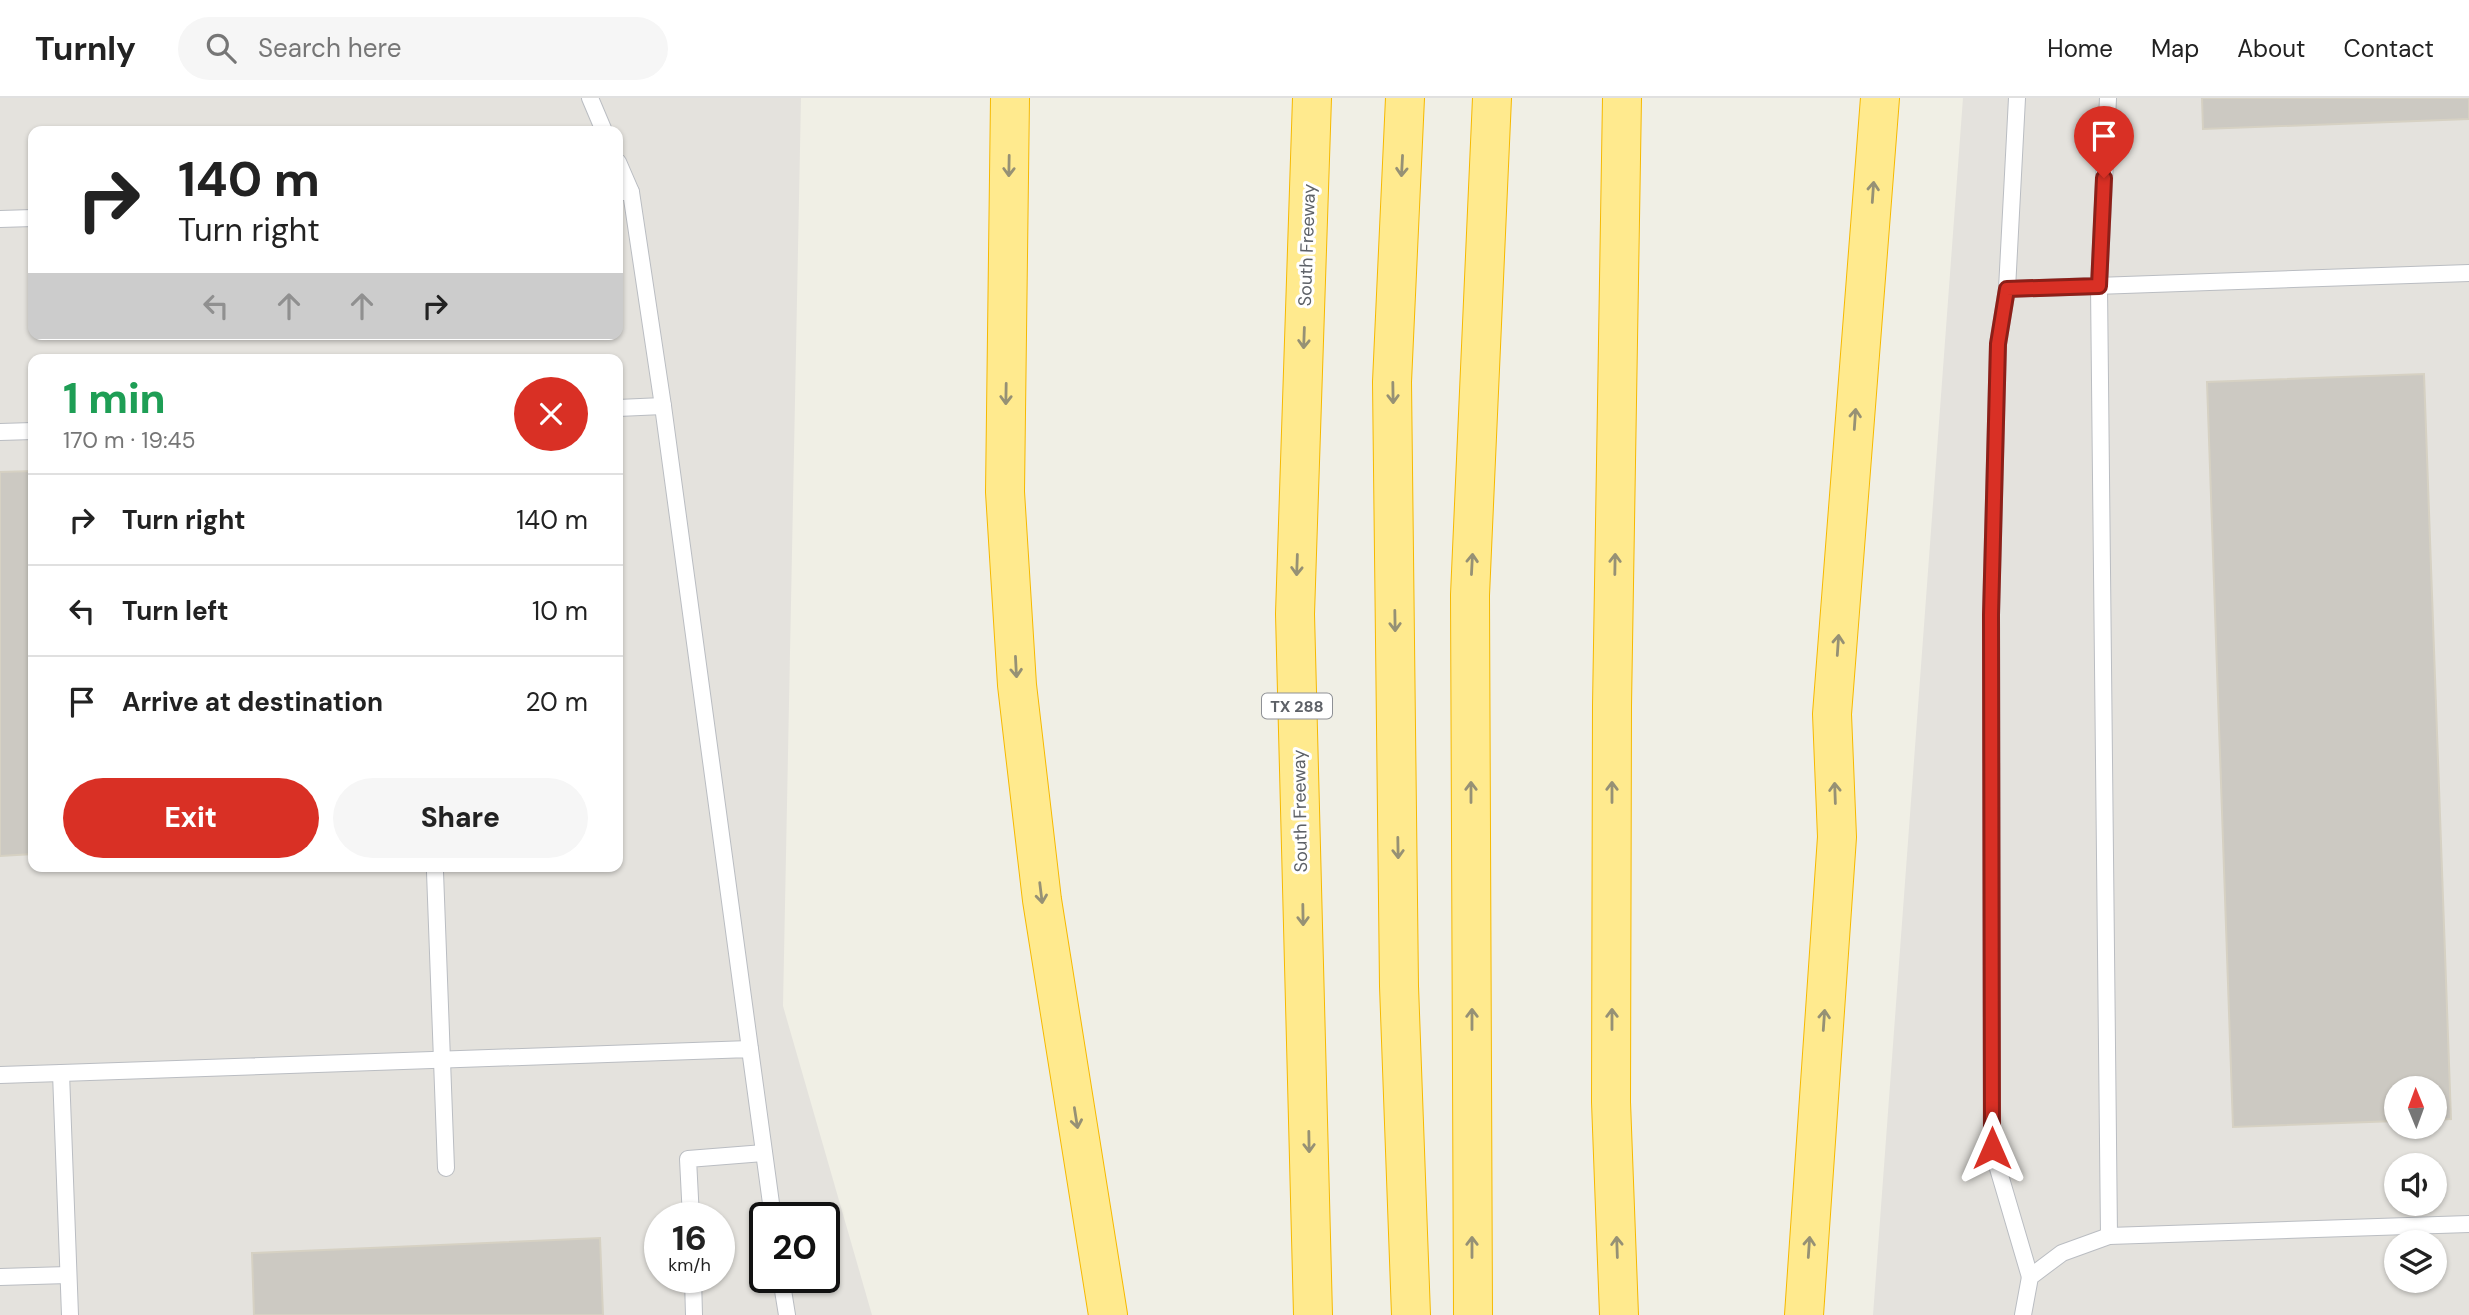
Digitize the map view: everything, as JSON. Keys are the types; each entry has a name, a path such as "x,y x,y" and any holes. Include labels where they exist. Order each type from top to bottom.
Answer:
{"highway":[{"path":"1010,98 1005,492 1017,685 1042,900 1108,1315"},
{"name":"South Freeway","path":"1312,98 1295,614 1313,1315"},
{"path":"1405,98 1392,382 1399,986 1411,1315"},
{"path":"1473,1315 1470,595 1492,98"},
{"path":"1619,1315 1611,1102 1612,706 1622,98"},
{"path":"1804,1315 1837,837 1832,713 1880,98"}],"lane":[{"path":"590,98 602,126"},
{"path":"2017,98 2007,289 1998,344 1991,615 1992,1148 2030,1277 2023,1315"},
{"path":"2108,98 2099,286 2109,1236"},
{"path":"624,192 663,406 771,1202"},
{"path":"0,219 28,218"},
{"path":"2007,289 2469,274"},
{"path":"623,408 663,406"},
{"path":"0,432 28,431"},
{"path":"435,872 446,1168"},
{"path":"0,1075 750,1049"},
{"path":"61,1073 69,1315"},
{"path":"690,1202 688,1159 764,1153"},
{"path":"2030,1277 2062,1253 2109,1236 2469,1224"},
{"path":"0,1277 68,1275"},
{"path":"694,1293 695,1315"},
{"path":"783,1293 787,1315"}],"shaded area":[{"path":"0,98 801,98 783,1006 839,1202 749,1202 749,1293 840,1293 840,1204 872,1315 0,1315"},
{"path":"1963,98 2469,98 2469,1315 1873,1315"}],"building":[{"path":"2202,98 2469,98 2469,119 2203,129"},
{"path":"2424,374 2451,1119 2447,1119 2447,1076 2384,1076 2384,1121 2233,1127 2207,382"},
{"path":"28,471 28,854 0,856 0,472"},
{"path":"600,1238 603,1315 254,1315 252,1253"}],"route":[{"path":"1992,1148 1991,615 1998,344 2007,289 2099,286 2104,178"}]}
